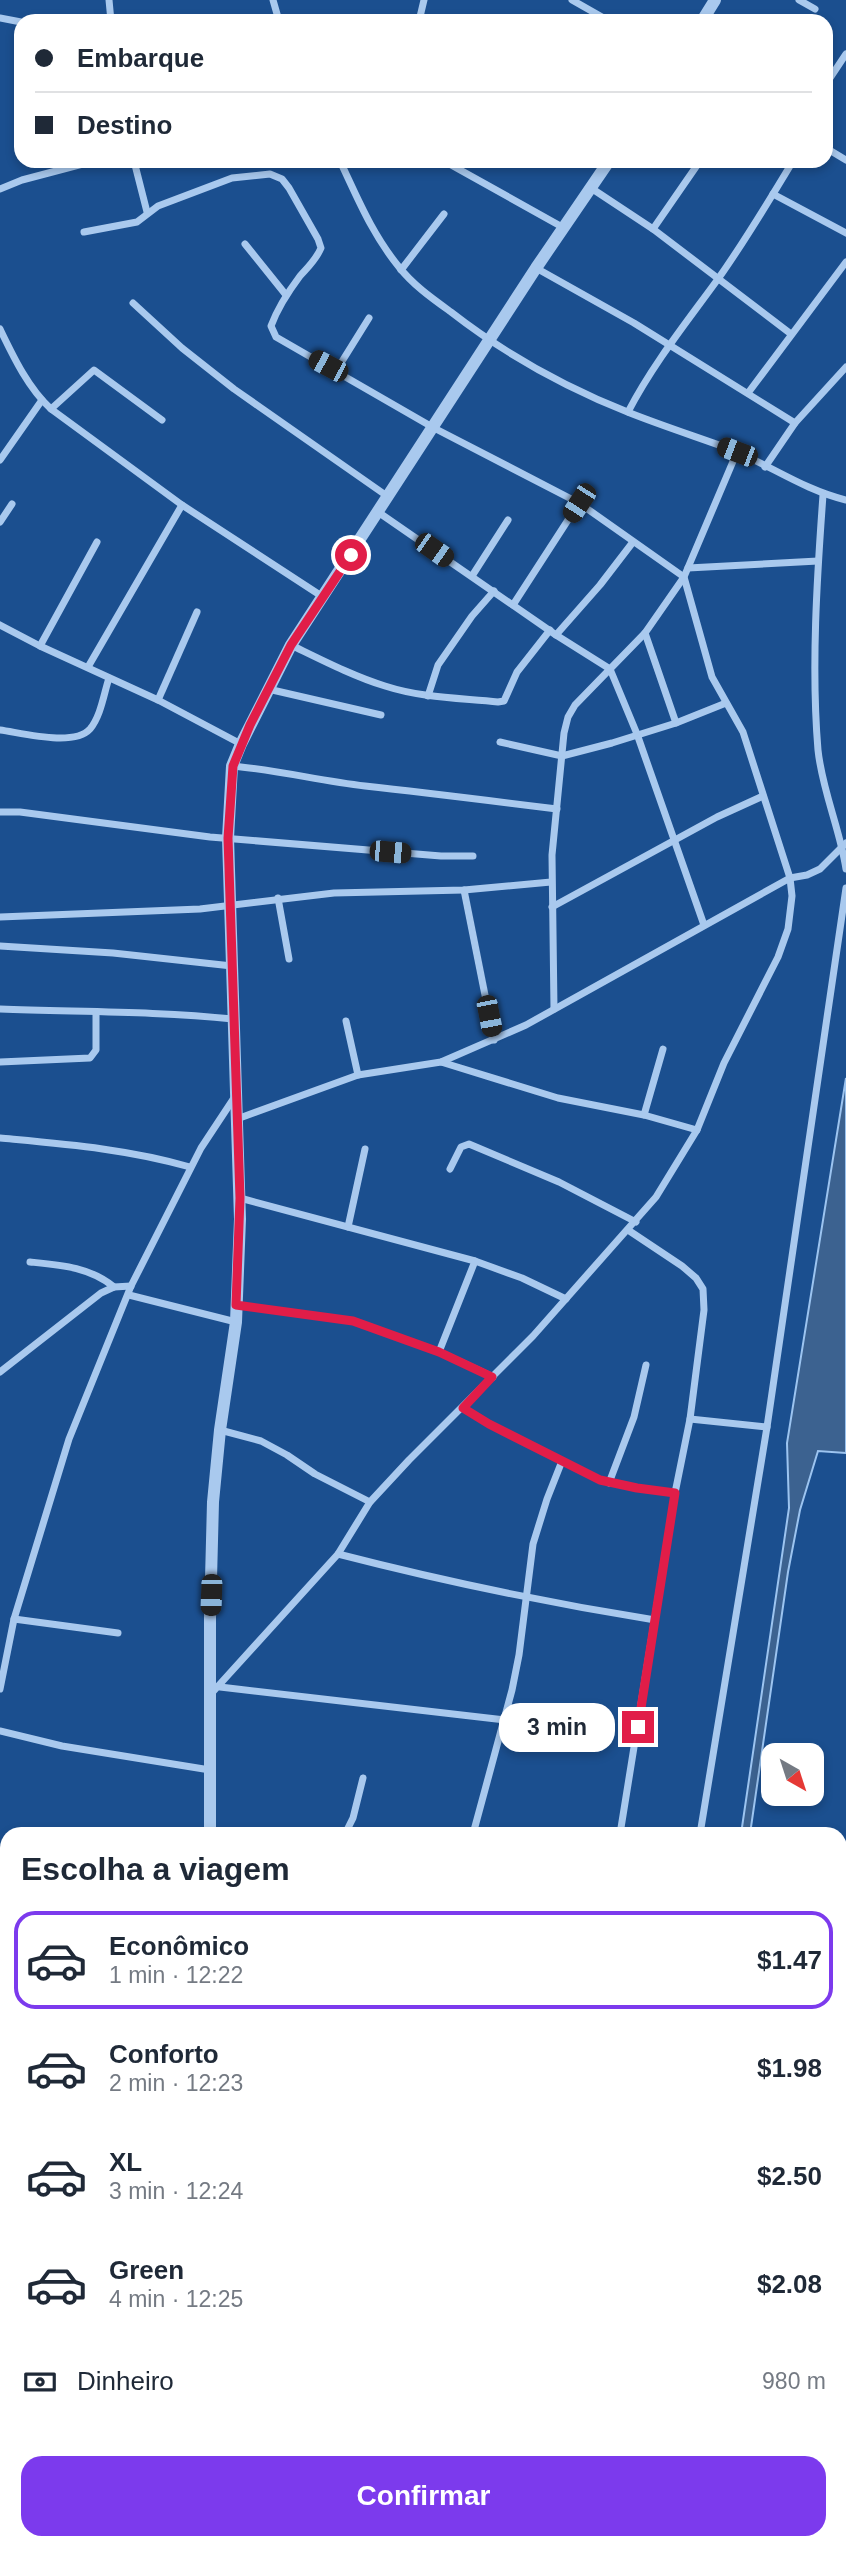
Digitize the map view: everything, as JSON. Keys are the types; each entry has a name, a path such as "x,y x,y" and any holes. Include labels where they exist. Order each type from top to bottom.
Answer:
{"street":[{"path":"572,0 596,14"},
{"path":"799,0 815,9"},
{"path":"833,74 846,54"},
{"path":"0,189 67,168"},
{"path":"136,168 147,212"},
{"path":"343,168 371,228 401,270 425,293 489,341 533,366 628,412 737,452 823,495 846,500"},
{"path":"457,168 564,228"},
{"path":"210,1827 214,1502 220,1430 236,1322 240,1198 228,838 233,766 241,744 291,645 603,168"},
{"path":"653,229 695,168"},
{"path":"628,412 668,345 718,279 789,168"},
{"path":"83,233 137,222 147,212 166,202 232,178 271,174 282,179 321,248 275,314 272,331 281,341 433,428 579,503 684,577 712,677 743,732 790,878 792,896 788,929 778,957 724,1063 697,1130 656,1198 566,1299 370,1502 338,1554 210,1696"},
{"path":"591,188 653,229 792,334"},
{"path":"773,194 846,233"},
{"path":"401,270 444,214"},
{"path":"245,244 286,295"},
{"path":"748,393 846,261"},
{"path":"536,268 634,323 795,423"},
{"path":"132,303 182,348 234,389 387,496"},
{"path":"336,371 369,318"},
{"path":"0,329 22,370 42,400 51,408 182,505 323,598"},
{"path":"765,467 795,423 846,367"},
{"path":"51,408 92,372 97,371 162,420"},
{"path":"0,460 42,400"},
{"path":"554,1009 551,882 556,809 568,717 575,705 646,633 684,577 737,452"},
{"path":"823,495 818,561 818,752 844,844 846,869"},
{"path":"0,522 12,503"},
{"path":"513,605 579,503"},
{"path":"88,667 182,505"},
{"path":"378,512 553,633 610,669 637,734 704,925"},
{"path":"472,576 508,520"},
{"path":"40,646 97,542"},
{"path":"291,645 339,669 387,687 428,696 504,701 517,672 607,577 633,542"},
{"path":"688,568 818,561"},
{"path":"428,696 438,665 466,624 494,591"},
{"path":"158,700 197,612"},
{"path":"0,625 158,700 241,744"},
{"path":"646,633 676,723"},
{"path":"0,730 57,738 74,738 83,734 96,720 108,678"},
{"path":"268,689 381,715"},
{"path":"500,743 562,756 676,723 726,704"},
{"path":"233,766 287,772 363,786 416,790 556,809"},
{"path":"552,907 717,817 763,796"},
{"path":"0,812 228,838 441,856 473,856"},
{"path":"237,1119 358,1075 441,1062 494,1040 790,878 820,869 844,844"},
{"path":"0,917 230,906 334,893 464,890 551,882"},
{"path":"701,1827 767,1427 846,888"},
{"path":"464,890 494,1040"},
{"path":"278,898 289,959"},
{"path":"0,946 113,953 232,967"},
{"path":"0,1009 170,1013 233,1019"},
{"path":"0,1062 90,1058 96,1050 96,1013"},
{"path":"346,1021 358,1075"},
{"path":"644,1115 663,1049"},
{"path":"441,1062 558,1098 644,1115 697,1130"},
{"path":"0,1689 14,1619 69,1438 131,1286 190,1167 236,1096"},
{"path":"0,1138 152,1156 190,1167"},
{"path":"450,1169 461,1147 470,1144 559,1182 636,1222"},
{"path":"348,1227 365,1149"},
{"path":"240,1198 475,1261 522,1278 566,1299"},
{"path":"621,1827 675,1493 690,1419 701,1341 703,1289 696,1278 682,1266 628,1230"},
{"path":"439,1352 475,1261"},
{"path":"30,1262 76,1267 105,1279 114,1287"},
{"path":"0,1372 101,1293 114,1287 131,1286"},
{"path":"128,1295 236,1322"},
{"path":"236,1305 353,1321 439,1352 492,1377"},
{"path":"609,1483 634,1417 646,1365"},
{"path":"463,1408 609,1483 675,1493"},
{"path":"690,1419 767,1427"},
{"path":"220,1430 261,1441 315,1474 370,1502"},
{"path":"475,1827 505,1720 519,1655 533,1545 562,1461"},
{"path":"338,1554 525,1598 655,1620"},
{"path":"14,1619 118,1633"},
{"path":"220,1686 505,1720"},
{"path":"0,1731 62,1746 211,1770"},
{"path":"348,1827 363,1778"}],"water":[{"path":"846,1078 846,1453 818,1451 800,1510 788,1572 763,1743 761,1743 751,1827 742,1827 789,1508 787,1443"}],"route":[{"path":"351,555 291,645 250,725 233,766 228,838 240,1198 236,1305 353,1321 439,1352 492,1377 463,1408 489,1424 600,1480 675,1493 638,1727"}]}
